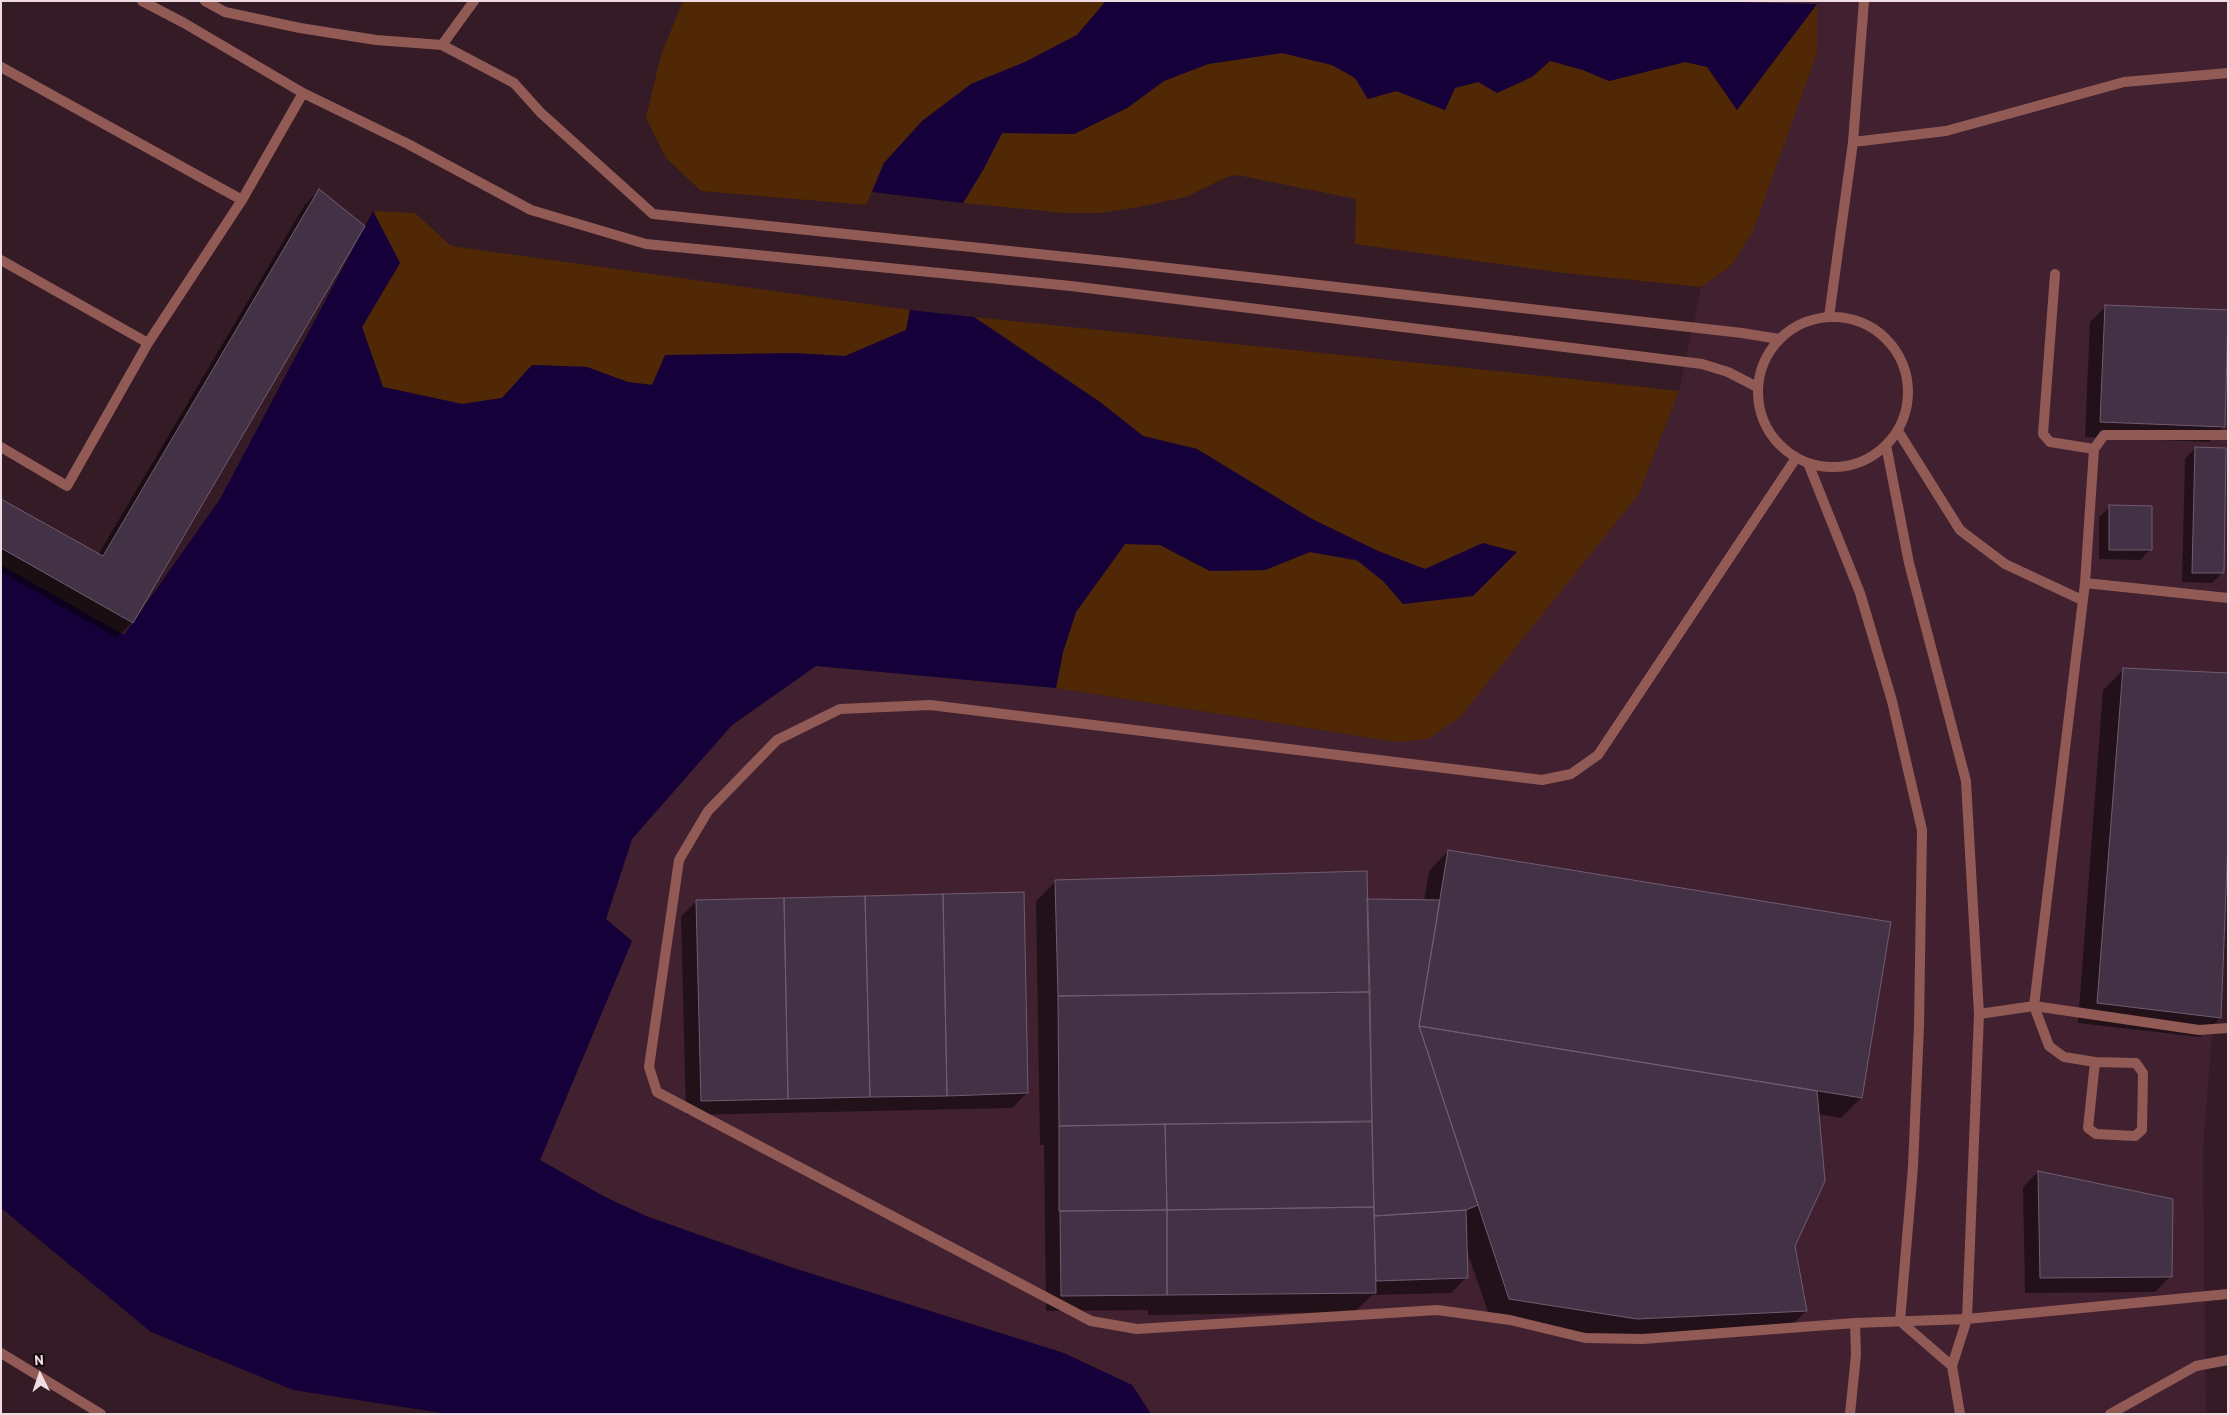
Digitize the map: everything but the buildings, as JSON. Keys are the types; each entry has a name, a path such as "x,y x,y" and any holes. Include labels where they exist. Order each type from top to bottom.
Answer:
{"lane":[{"path":"142,1 184,23 303,94 408,144 531,210 646,244 1071,286 1702,364 1728,372 1757,387"},
{"path":"205,1 225,12 300,28 376,40 442,45 514,83 541,113 653,214 1125,263 1707,329 1779,339"},
{"path":"442,45 474,1"},
{"path":"1829,317 1853,142 1864,1"},
{"path":"1,67 242,200"},
{"path":"1853,142 1946,130 2124,82 2228,73"},
{"path":"1,447 67,486 148,343 242,200 303,94"},
{"path":"1,260 148,343"},
{"path":"2055,274 2043,434 2050,442 2094,449"},
{"path":"1829,317 1861,323 1876,330 1898,354 1905,368 1908,384 1908,401 1905,417 1898,431 1874,456 1842,467 1825,467 1796,458 1773,438 1764,423 1758,405 1757,387 1761,370 1768,353 1779,339 1802,324 1829,317"},
{"path":"1898,431 1960,530 2005,564 2082,600"},
{"path":"2095,1062 2088,1128 2096,1134 2135,1136 2142,1130 2143,1073 2136,1063 2095,1062 2064,1057 2049,1046 2034,1006 2085,583 2094,449 2104,435 2228,435"},
{"path":"1886,445 1909,563 1966,781 1979,1014 1967,1319 1952,1366 1960,1414"},
{"path":"1796,458 1598,755 1571,774 1542,780 930,705 840,709 777,740 708,812 679,860 649,1067 657,1092 1091,1321 1137,1329 1437,1310 1510,1320 1585,1338 1643,1339 1855,1323 1967,1319 2228,1294"},
{"path":"1808,463 1860,593 1892,702 1922,830 1919,1026 1913,1148 1900,1321"},
{"path":"2085,583 2228,598"},
{"path":"1979,1014 2034,1006 2200,1030 2228,1028"},
{"path":"1900,1321 1952,1366"},
{"path":"1850,1414 1856,1355 1855,1323"},
{"path":"1,1353 101,1414"},
{"path":"2110,1414 2196,1366 2228,1360"}],"shaded area":[{"path":"683,1 1106,1 1077,35 1025,62 971,84 884,163 866,205 701,191 666,158 646,118 661,55"},
{"path":"1106,1 1694,1 1817,4 1737,110 1707,67 1685,62 1609,81 1583,70 1550,61 1532,77 1497,93 1478,82 1455,88 1445,110 1396,91 1368,99 1355,78 1332,65 1282,53 1208,64 1164,81 1127,108 1074,134 1002,133 963,203 872,192 884,163 922,121 971,84 1025,62 1077,35"},
{"path":"1694,1 2228,1 2228,833 2203,1149 2206,1414 1151,1414 1132,1385 646,1216 605,1197 540,1160 632,941 606,919 632,839 732,725 816,666 1056,688 1396,742 1639,494 1679,391 1701,287 1731,266 1817,4"},
{"path":"1817,4 1817,53 1753,231 1731,266 1701,287 1564,273 1355,244 1356,199 1237,175 1227,177 1186,197 1099,213 1065,213 963,203 1002,133 1074,134 1127,108 1164,81 1208,64 1282,53 1332,65 1355,78 1368,99 1396,91 1445,110 1454,88 1478,82 1532,77 1550,60 1583,70 1609,81 1685,62 1707,66 1737,110"},
{"path":"373,211 415,213 451,246 910,310 906,330 845,356 792,353 652,385 628,382 587,367 532,365 502,398 462,404 383,387 362,327 400,263"},
{"path":"373,211 400,263 362,327 383,387 462,404 502,398 532,365 587,367 628,382 652,385 665,355 792,353 845,356 906,330 910,310 974,317 1100,402 1143,436 1197,449 1312,519 1378,551 1425,569 1483,543 1517,552 1473,596 1403,604 1383,581 1357,560 1310,552 1265,570 1210,571 1160,545 1125,544 1076,612 1063,652 1056,688 816,666 732,725 632,839 606,919 632,941 540,1160 605,1197 646,1216 787,1266 1064,1353 1132,1385 1151,1414 448,1414 293,1390 151,1332 1,1208 1,565 124,635 220,499"},
{"path":"974,317 1679,391 1639,494 1460,717 1428,739 1396,742 1056,688 1063,652 1076,612 1125,544 1160,545 1210,571 1265,570 1310,552 1357,561 1383,581 1403,604 1483,543 1425,569 1378,551 1312,519 1197,449 1143,436 1100,402"}]}
